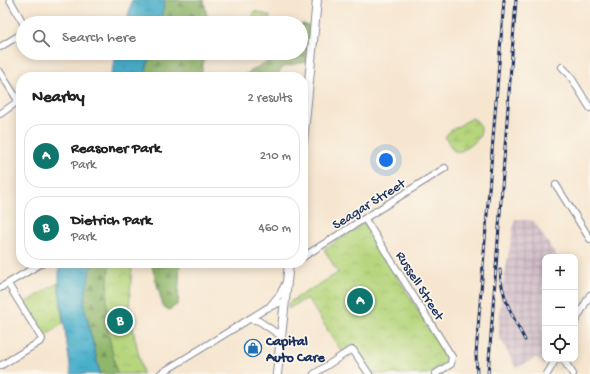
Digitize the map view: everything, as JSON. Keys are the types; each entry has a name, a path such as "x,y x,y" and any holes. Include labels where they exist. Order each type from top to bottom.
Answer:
{"main road":[{"path":"308,91 317,0"},
{"path":"277,374 284,301 289,268"}],"street":[{"path":"10,0 19,16"},
{"path":"0,47 16,37"},
{"path":"562,67 588,100 590,108"},
{"path":"0,72 16,97"},
{"path":"0,114 16,103"},
{"name":"Seagar Street","path":"308,255 445,168"},
{"path":"556,185 590,239"},
{"name":"Russell Street","path":"365,219 452,358 451,364 435,374"},
{"path":"0,288 34,268"},
{"path":"267,308 280,294 287,280"},
{"path":"1,364 41,341 42,338 8,284"},
{"path":"578,317 590,295"},
{"path":"160,374 267,308 284,301"},
{"path":"250,319 259,321 281,336"},
{"path":"314,374 353,350 369,374"},
{"path":"547,374 554,362"},
{"path":"565,362 573,374"}],"shaded area":[{"path":"515,219 534,221 555,254 542,254 542,362 546,362 544,365 536,358 516,368 499,336 501,295"}],"green space":[{"path":"165,0 204,0 207,16 162,16"},
{"path":"255,11 270,16 253,16"},
{"path":"308,25 315,26 312,58 305,62 283,67 280,72 249,72 269,60 308,60"},
{"path":"149,60 204,60 202,72 145,72"},
{"path":"472,118 479,123 480,126 481,132 478,139 463,150 454,151 445,137 449,132"},
{"path":"364,223 449,360 428,374 373,374 355,345 342,352 307,298 288,309 288,303 338,273 324,249"},
{"path":"90,268 109,268 107,299 108,331 117,374 100,374 84,305"},
{"path":"132,268 129,311 143,374 117,374 108,331 107,299 109,269"},
{"path":"152,268 180,268 178,304 169,310 163,306"},
{"path":"58,283 63,324 43,337 23,304"}],"water":[{"path":"132,0 165,0 162,16 128,16"},
{"path":"115,60 149,60 145,72 111,72"},
{"path":"59,268 90,268 84,305 100,374 71,374 59,287"}],"railway":[{"path":"477,374 476,354 504,0"},
{"path":"488,374 516,0"},
{"path":"500,270 505,298 525,340"}],"place":[{"name":"Reasoner Park","path":"360,301"},
{"name":"Dietrich Park","path":"120,321"},
{"name":"Capital Auto Care","path":"253,348"}]}
